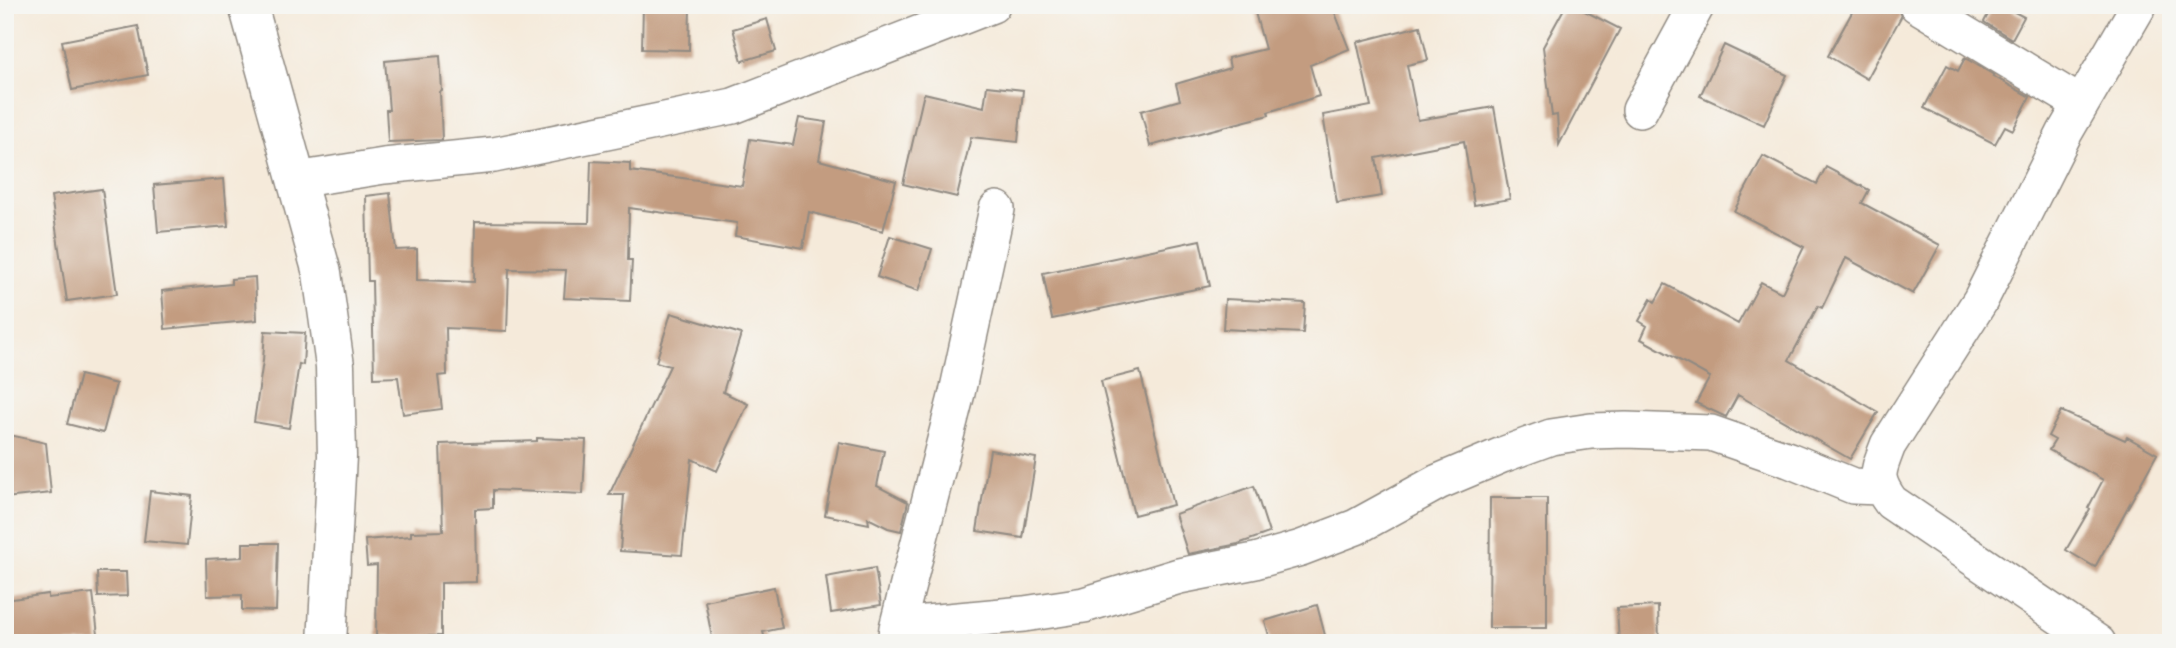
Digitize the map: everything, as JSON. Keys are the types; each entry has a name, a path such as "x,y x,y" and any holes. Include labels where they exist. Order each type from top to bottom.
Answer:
{"street":[{"path":"248,5 322,274 335,366 337,456 327,643"},
{"path":"296,180 384,166 494,155 733,106 992,5"},
{"path":"1640,110 1697,5"},
{"path":"1917,5 2081,104"},
{"path":"2098,643 1891,502 1880,487 1879,469 1888,445 1980,300 2065,132 2139,5"},
{"path":"896,635 957,393 997,209"},
{"path":"896,635 926,623 1024,614 1084,605 1179,576 1255,561 1301,548 1356,527 1437,482 1502,454 1564,435 1626,430 1711,433 1853,486 1880,487"}],"building":[{"path":"643,5 690,5 689,50 642,49"},
{"path":"1253,5 1332,5 1349,49 1310,65 1319,96 1268,112 1269,115 1150,146 1141,111 1180,100 1176,84 1230,68 1228,58 1265,49"},
{"path":"1566,5 1573,5 1620,29 1559,145 1557,115 1552,116 1543,47"},
{"path":"1856,5 1897,5 1901,17 1867,79 1828,56"},
{"path":"1993,5 2001,5 2024,17 2012,39 1984,22"},
{"path":"767,19 776,51 742,61 733,29"},
{"path":"138,26 148,75 72,90 62,41"},
{"path":"1420,26 1428,60 1407,65 1418,120 1494,107 1510,199 1474,205 1464,141 1376,158 1382,196 1337,203 1323,115 1371,106 1357,42"},
{"path":"1724,45 1787,75 1764,125 1700,96"},
{"path":"440,56 442,140 388,142 386,110 389,110 385,61"},
{"path":"1965,58 2030,97 2013,130 2005,126 1995,144 1924,108 1947,65 1958,71"},
{"path":"987,86 1023,90 1018,142 971,137 957,197 903,184 924,93 984,107"},
{"path":"799,118 826,122 819,160 896,181 883,231 809,212 803,248 735,236 737,223 629,208 628,260 632,260 630,301 564,298 566,270 509,269 507,331 446,328 447,375 438,376 442,409 403,414 398,377 374,378 372,281 368,281 366,196 390,193 396,250 417,249 417,280 474,282 475,222 589,223 591,161 630,163 630,171 742,186 750,139 793,145"},
{"path":"1763,156 1817,184 1826,167 1869,190 1862,203 1940,245 1913,294 1846,258 1822,308 1818,306 1789,360 1878,412 1850,459 1738,395 1726,417 1696,403 1710,377 1641,339 1647,326 1639,321 1651,299 1655,302 1665,284 1738,324 1761,282 1782,293 1804,247 1734,211"},
{"path":"224,179 228,226 158,232 154,185"},
{"path":"102,189 117,294 67,301 51,196"},
{"path":"890,236 932,249 919,291 877,277"},
{"path":"1200,240 1210,286 1052,319 1043,273"},
{"path":"255,277 257,320 165,329 162,291 231,284 231,279"},
{"path":"1225,299 1305,303 1303,333 1223,329"},
{"path":"671,313 741,334 723,392 748,404 717,471 692,459 682,555 620,551 624,495 609,495 670,366 656,362"},
{"path":"265,331 305,333 303,365 299,364 289,428 254,422"},
{"path":"1140,371 1173,505 1134,515 1101,381"},
{"path":"80,375 116,384 103,433 67,424"},
{"path":"2061,411 2125,440 2127,437 2157,454 2095,567 2066,550 2103,480 2049,450 2055,440 2048,436"},
{"path":"5,434 46,443 51,493 5,498"},
{"path":"537,438 586,440 583,494 493,490 493,508 475,509 476,582 441,583 441,636 376,636 377,565 367,566 365,540 411,536 411,532 443,531 440,444 537,441"},
{"path":"839,442 884,451 877,486 908,502 901,531 868,518 869,524 825,515"},
{"path":"990,450 1036,458 1023,538 977,531"},
{"path":"1254,486 1269,533 1238,544 1188,554 1175,514"},
{"path":"150,491 192,496 187,545 144,541"},
{"path":"1490,498 1547,498 1547,628 1489,628"},
{"path":"243,543 278,543 276,611 242,610 242,595 207,596 206,559 243,557"},
{"path":"875,568 881,605 831,613 826,577"},
{"path":"97,572 126,572 127,596 98,597"},
{"path":"774,587 782,628 763,632 766,643 713,643 705,601"},
{"path":"93,593 99,643 5,643 5,600 48,594 48,598"},
{"path":"1317,605 1327,643 1271,643 1265,621"},
{"path":"1658,606 1659,643 1619,643 1617,608"}]}
